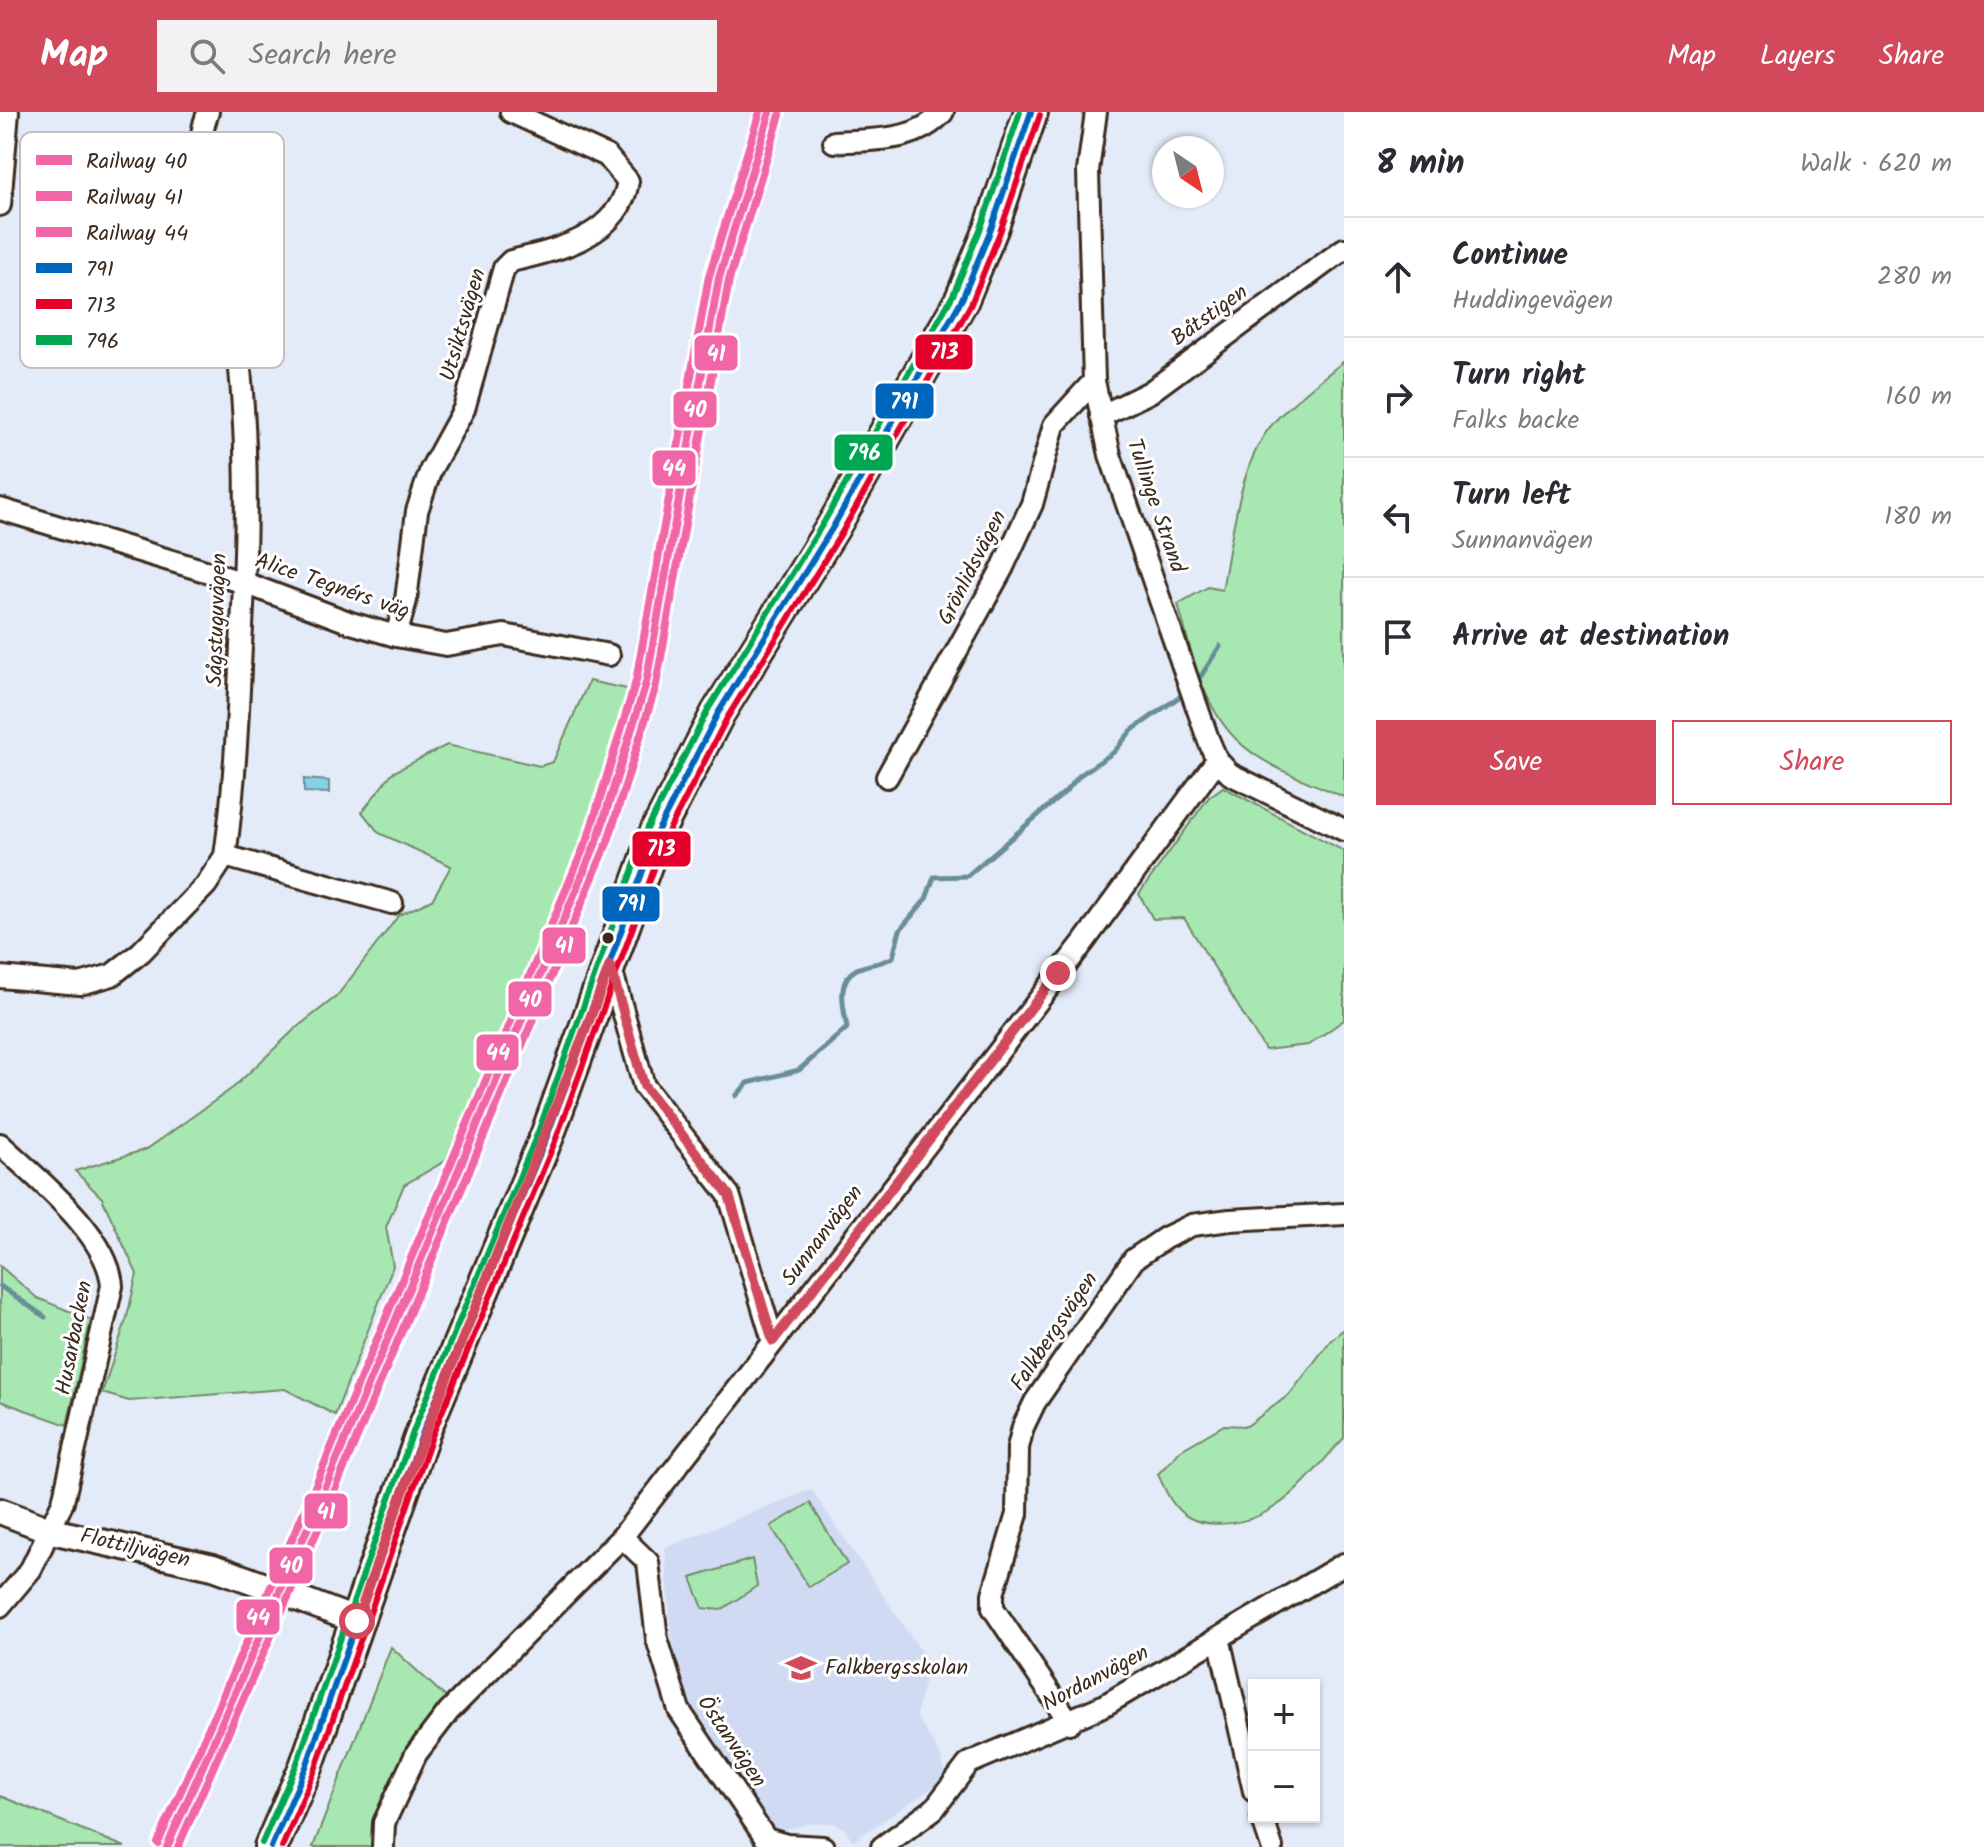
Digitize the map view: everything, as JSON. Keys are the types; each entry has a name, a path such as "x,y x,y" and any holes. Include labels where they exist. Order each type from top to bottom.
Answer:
{"main road":[{"path":"271,1847 306,1767 423,1432 547,1136 646,859 718,713 833,527 962,299 991,229 1031,112"}],"street":[{"path":"0,205 8,112"},
{"name":"Sågstuguvägen","path":"202,132 208,112"},
{"name":"Utsiktsvägen","path":"396,636 406,600 417,511 431,469 464,409 504,268 511,261 579,242 599,228 625,201 628,181 607,156 511,112"},
{"path":"834,142 915,134 929,127 943,112"},
{"name":"Tullinge Strand","path":"1096,112 1088,171 1094,381 1110,455 1217,760"},
{"name":"Båtstigen","path":"1101,416 1150,392 1344,249"},
{"name":"Sågstuguvägen","path":"225,856 245,583 246,410 242,368"},
{"name":"Grönlidsvägen","path":"887,777 1002,569 1032,504 1054,425 1094,381"},
{"name":"Alice Tegnérs väg","path":"0,509 245,583 338,619 396,636 446,645 504,635 609,655"},
{"path":"1217,760 1230,774 1344,830"},
{"name":"Sunnanvägen","path":"383,1847 384,1823 416,1754 449,1711 622,1537 1083,943 1217,760"},
{"path":"0,977 80,984 112,975 141,952 206,885 225,856 392,903"},
{"path":"610,965 644,1086 729,1195 773,1341"},
{"name":"Husarbacken","path":"0,1144 90,1235 111,1271 110,1305 72,1469 52,1531 21,1585 0,1606"},
{"name":"Falkbergsvägen","path":"1070,1723 993,1608 993,1594 1017,1514 1018,1448 1035,1402 1134,1259 1165,1238 1192,1225 1344,1214"},
{"name":"Flottiljvägen","path":"0,1511 52,1531 213,1567 271,1588"},
{"name":"Östanvägen","path":"622,1537 648,1562 657,1639 679,1710 768,1843 823,1847"},
{"name":"Nordanvägen","path":"882,1847 934,1809 969,1763 1070,1723 1344,1564"},
{"path":"297,1598 357,1621"},
{"path":"1219,1638 1248,1765"},
{"path":"1264,1823 1272,1847"}],"shaded area":[{"name":"Falkbergsskolan","path":"811,1489 929,1663 916,1716 940,1754 947,1778 853,1841 844,1828 834,1823 809,1824 774,1833 682,1691 673,1655 665,1548"}],"green space":[{"path":"1344,361 1344,797 1259,758 1236,739 1214,710 1206,693 1178,604 1208,587 1222,590 1245,478 1263,437 1291,405"},
{"path":"589,681 632,690 585,841 445,1161 404,1185 386,1227 393,1266 335,1415 285,1389 129,1401 102,1393 127,1317 137,1274 102,1198 75,1171 147,1149 234,1087 296,1028 337,996 399,915 432,900 451,866 379,833 362,812 392,773 447,745 540,766 553,762"},
{"path":"1223,787 1344,851 1344,1020 1308,1045 1265,1050 1184,918 1153,919 1139,894 1209,797"},
{"path":"0,1266 37,1298 91,1320 67,1425 0,1401"},
{"path":"1344,1329 1344,1438 1309,1478 1279,1504 1260,1515 1240,1521 1209,1523 1190,1518 1179,1510 1158,1474 1181,1450 1224,1425 1247,1426 1290,1394 1331,1340"},
{"path":"810,1503 847,1564 809,1587 771,1526"},
{"path":"752,1559 757,1586 721,1610 703,1608 691,1578"},
{"path":"391,1647 449,1700 398,1767 382,1804 374,1847 313,1847"},
{"path":"0,1796 125,1847 0,1847"}],"water":[{"path":"304,779 329,781 329,793 304,792"}],"waterway":[{"path":"1201,676 1220,646"},
{"path":"736,1096 748,1083 799,1070 847,1028 843,1004 846,980 857,969 893,957 900,930 926,899 934,877 967,876 1065,792 1080,775 1114,752 1131,731 1179,697"},
{"path":"0,1286 45,1317"}],"rail line":[{"name":"44","path":"158,1843 311,1496 589,835 636,681 709,276 760,112"},
{"name":"40","path":"167,1847 320,1500 598,838 646,683 719,278 770,112"},
{"name":"41","path":"178,1847 329,1504 608,841 656,685 729,280 780,115"}],"transit line":[{"name":"796","path":"262,1843 297,1763 414,1429 538,1132 648,827 709,708 824,522 953,295 982,225 1020,112"},
{"name":"791","path":"271,1847 306,1767 423,1432 547,1136 657,832 718,713 833,527 962,299 991,229 1031,112"},
{"name":"713","path":"282,1847 315,1770 432,1436 556,1139 666,836 727,718 842,532 971,304 1000,232 1040,115"}],"place":[{"name":"Falkbergsskolan","path":"801,1668"}],"route":[{"path":"357,1621 423,1432 547,1136 610,965 644,1086 729,1195 773,1341 1058,973"}]}
